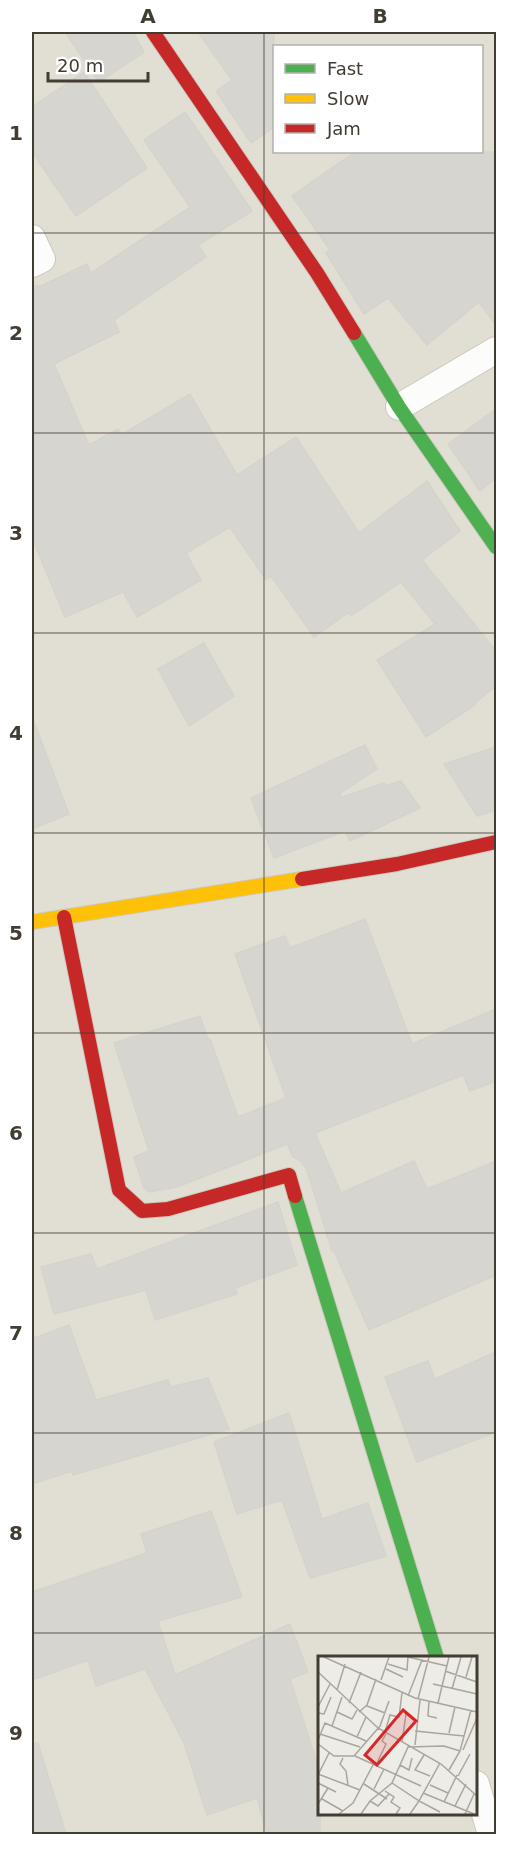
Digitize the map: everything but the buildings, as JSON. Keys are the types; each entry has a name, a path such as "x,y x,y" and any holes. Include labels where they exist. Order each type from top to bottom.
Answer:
{"street":[{"path":"153,32 317,273 399,407 496,548"},
{"path":"32,238 42,259 32,264"},
{"path":"399,407 496,350"},
{"path":"32,922 398,864 496,842"},
{"path":"64,917 119,1190 142,1210 168,1209 289,1175 436,1656"},
{"path":"477,1787 491,1834"}],"shaded area":[{"path":"32,32 496,32 496,1834 32,1834"}],"traffic: fast":[{"path":"354,333 399,407 496,547"},
{"path":"295,1196 436,1656"}],"traffic: slow":[{"path":"32,922 302,879"}],"traffic: jam":[{"path":"153,32 317,273 354,333"},
{"path":"302,879 397,864 496,842"},
{"path":"64,917 119,1190 142,1211 168,1209 289,1175 295,1196"}]}
